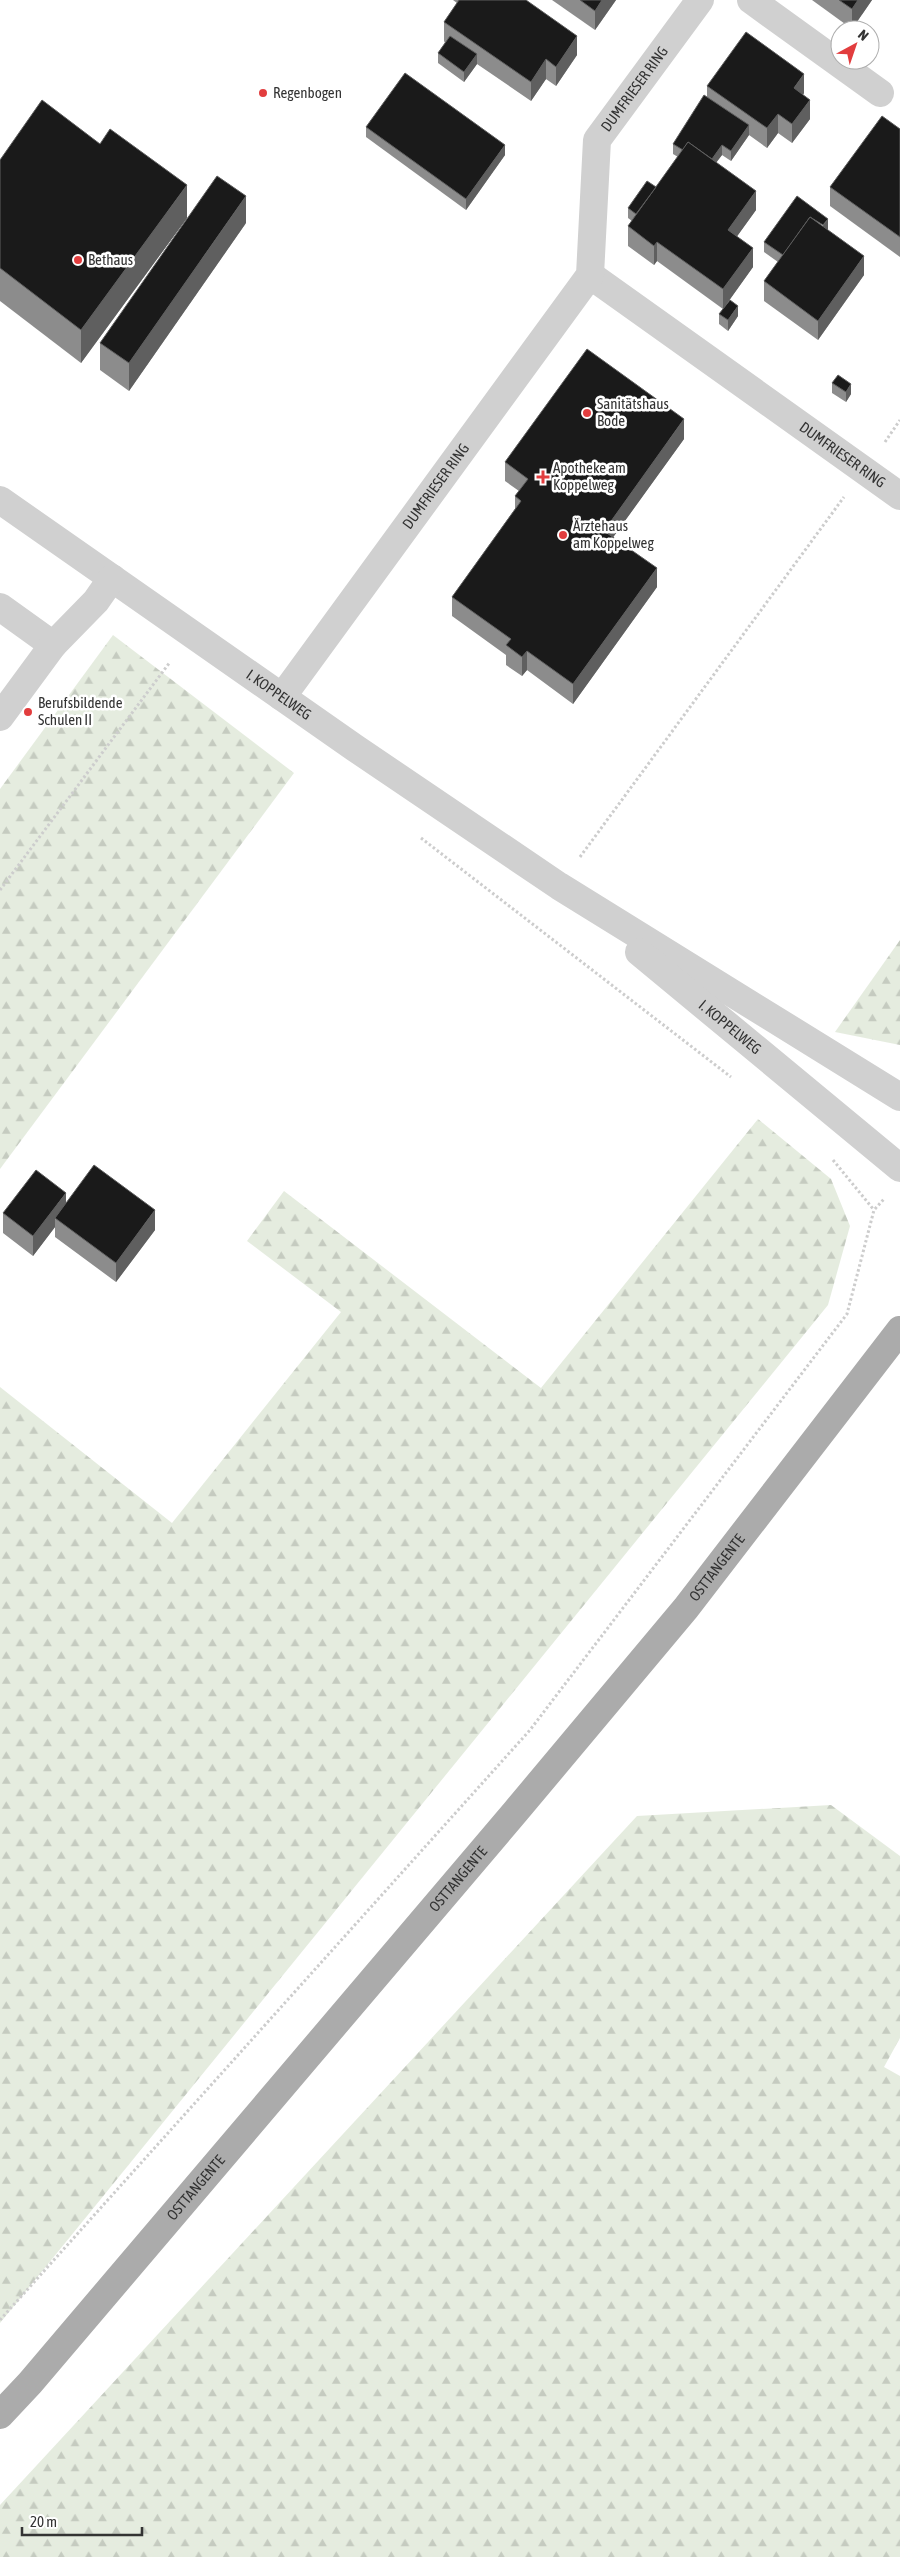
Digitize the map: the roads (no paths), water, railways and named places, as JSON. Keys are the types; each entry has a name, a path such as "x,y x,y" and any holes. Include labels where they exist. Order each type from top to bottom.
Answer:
{"main road":[{"name":"OSTTANGENTE","path":"0,2415 30,2383 472,1864 674,1623 900,1330"}],"street":[{"name":"DUMFRIESER RING","path":"282,697 590,275 597,140 700,0"},
{"path":"751,0 880,93"},
{"name":"DUMFRIESER RING","path":"590,275 900,496"},
{"name":"I. KOPPELWEG","path":"0,500 282,697 559,886 900,1097"},
{"path":"0,718 52,645 96,601 112,578"},
{"path":"0,607 52,645"},
{"name":"I. KOPPELWEG","path":"559,886 900,1168"}],"place":[{"name":"Regenbogen","path":"263,93"},
{"name":"Bethaus","path":"78,260"},
{"name":"Sanitätshaus Bode","path":"587,413"},
{"name":"Apotheke am Koppelweg","path":"543,477"},
{"name":"Ärztehaus am Koppelweg","path":"563,535"},
{"name":"Berufsbildende Schulen II","path":"28,712"}]}
